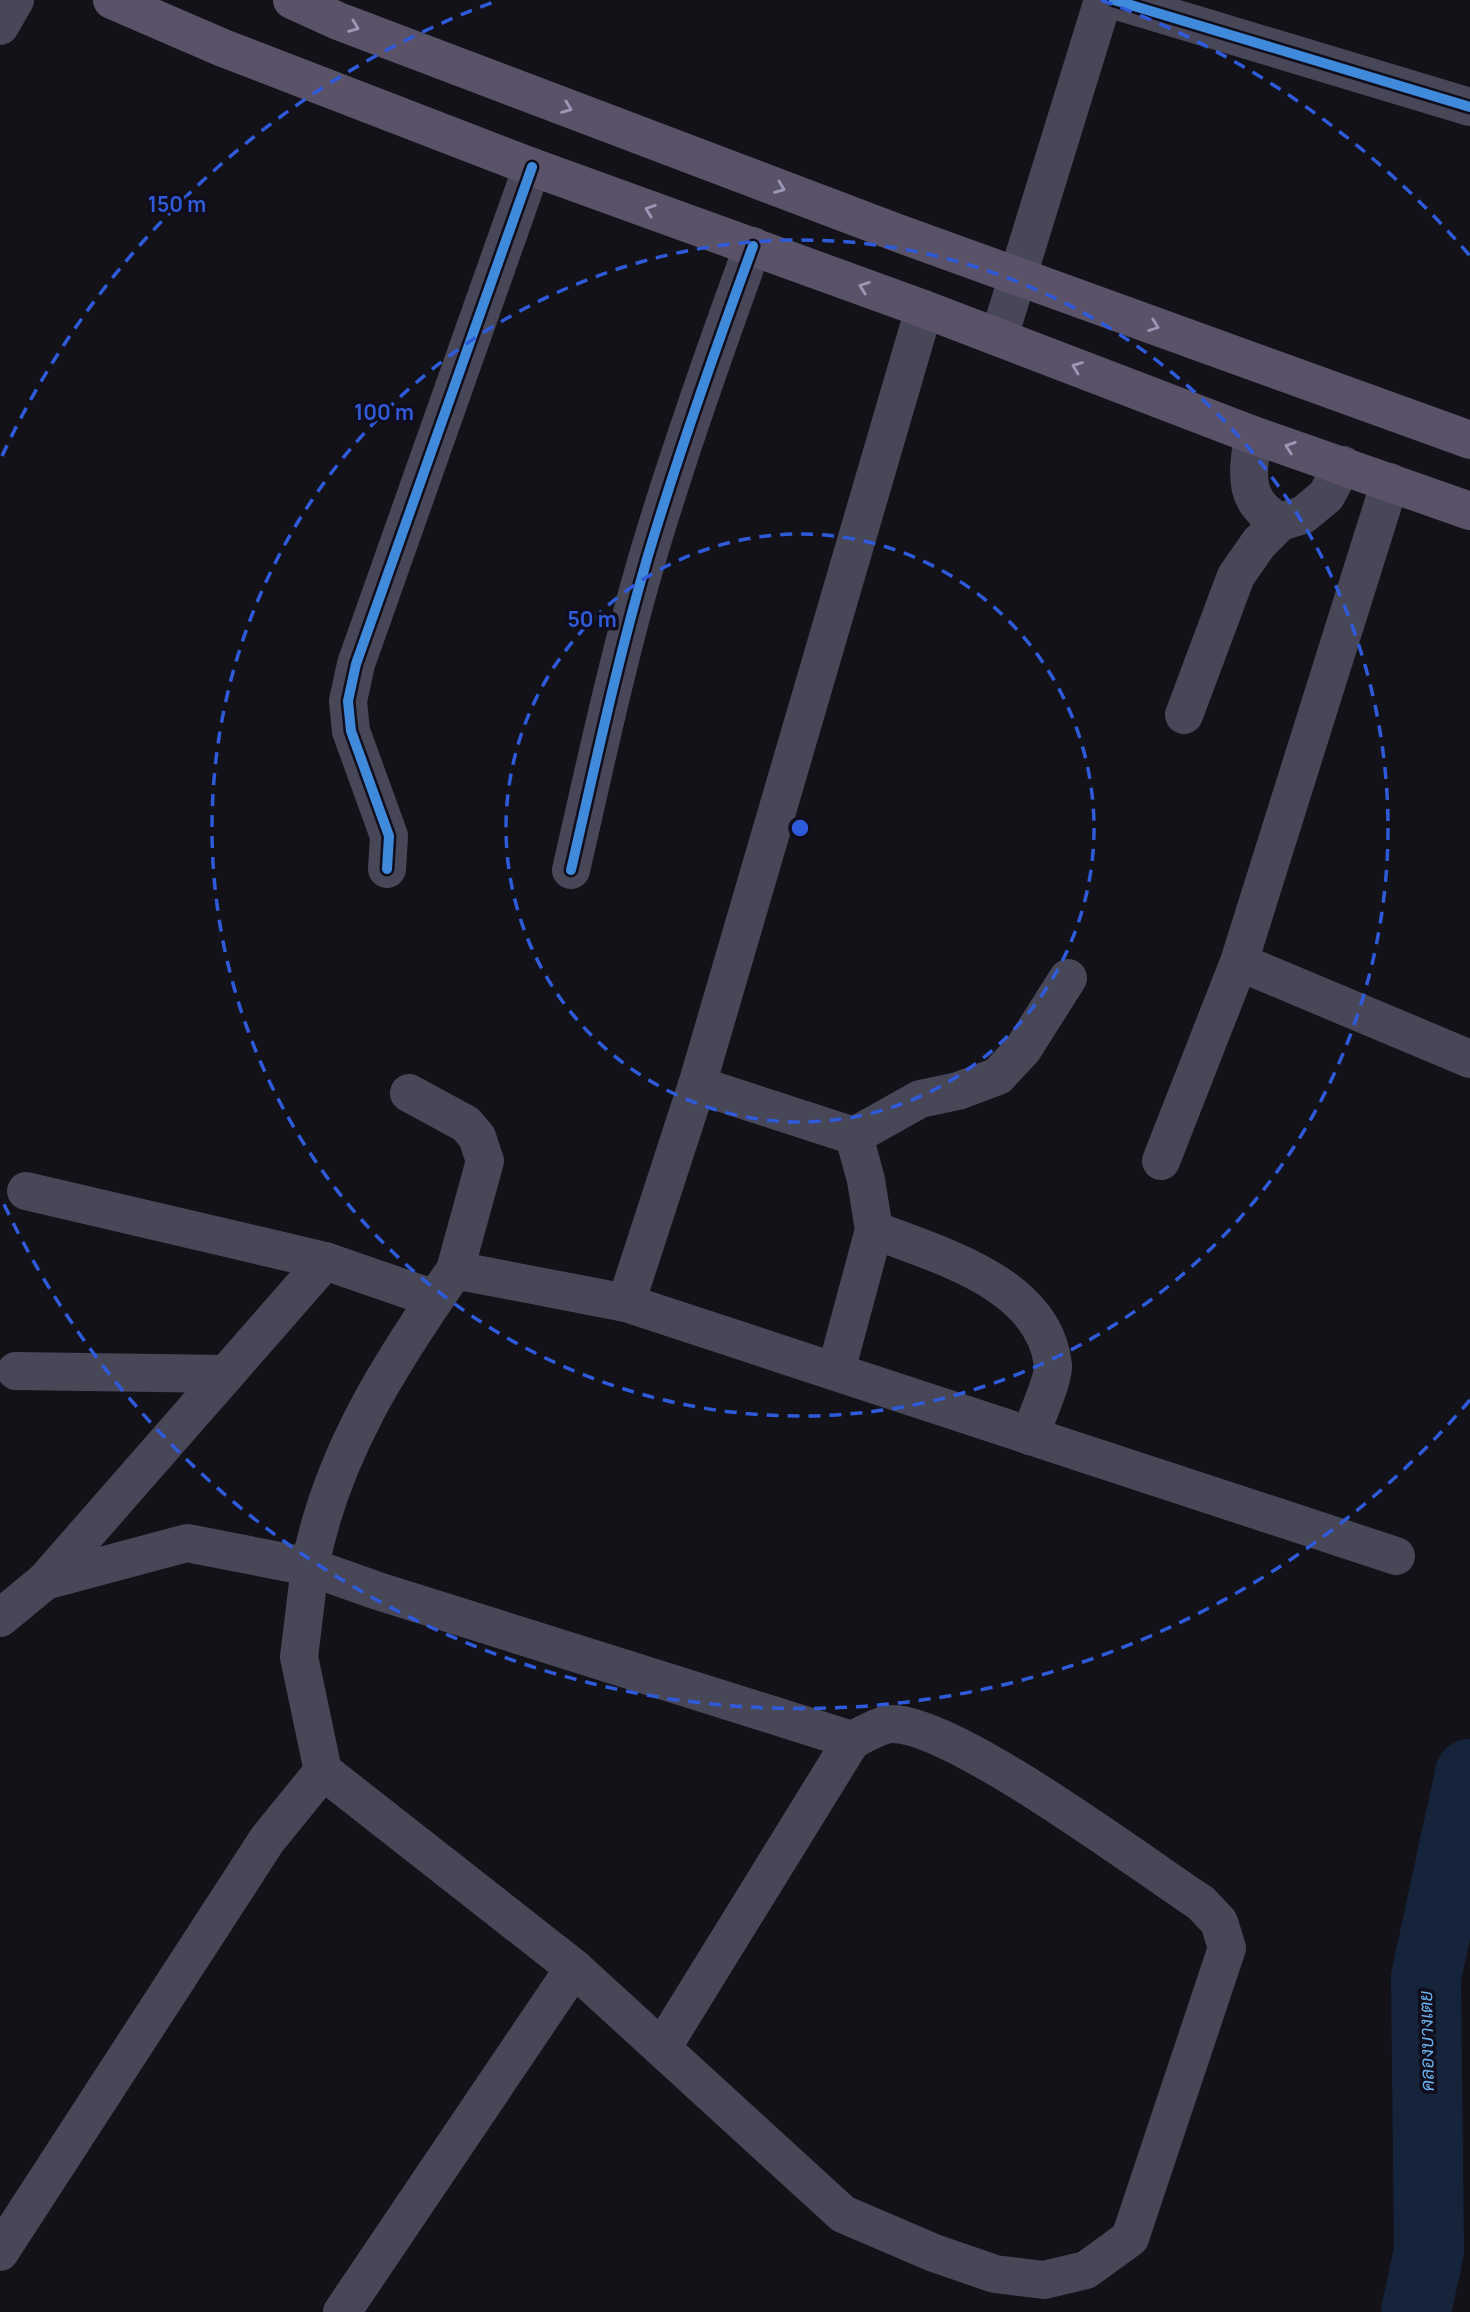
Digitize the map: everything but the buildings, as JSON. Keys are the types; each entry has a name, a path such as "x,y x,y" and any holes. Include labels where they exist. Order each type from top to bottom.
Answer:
{"main road":[{"path":"112,0 223,48 532,167 924,309 1252,435 1470,511"},
{"path":"292,0 351,26 1018,278 1470,440"}],"street":[{"path":"0,26 15,0"},
{"path":"999,337 1103,0"},
{"path":"1114,0 1470,107"},
{"path":"387,869 389,836 351,731 348,701 356,664 532,167"},
{"path":"570,870 647,558 696,405 753,246"},
{"path":"626,1303 697,1085 924,309"},
{"path":"1252,435 1249,490 1262,512 1280,522"},
{"path":"1184,715 1236,576 1259,543 1280,522 1303,515 1326,496 1343,465"},
{"path":"1161,1161 1239,962 1390,482"},
{"path":"1239,962 1470,1059"},
{"path":"697,1085 854,1136 920,1099 958,1091 998,1076 1023,1049 1068,978"},
{"path":"409,1093 466,1124 477,1137 485,1161 445,1284 396,1358 349,1441 318,1521 299,1657 323,1771 573,1968 843,2214 934,2253 995,2274 1044,2280 1086,2270 1130,2238 1227,1948 1219,1922 1201,1903 1015,1779 931,1732 890,1724 852,1740 662,2048"},
{"path":"836,1371 874,1230 866,1180 854,1136"},
{"path":"26,1191 325,1261 445,1284 626,1303 1396,1556"},
{"path":"874,1230 972,1268 1015,1298 1038,1322 1053,1366 1030,1436"},
{"path":"0,1618 45,1581 325,1261"},
{"path":"16,1371 226,1374"},
{"path":"45,1581 187,1543 310,1567 375,1590 852,1740"},
{"path":"0,2251 267,1840 323,1771"},
{"path":"342,2312 573,1968"}],"waterway":[{"name":"คลองบางเตย","path":"1416,2312 1429,2250 1426,1977 1470,1774"}],"cycle path":[{"path":"1114,0 1470,107"},
{"path":"387,869 389,836 351,731 348,701 356,664 532,167"},
{"path":"571,870 616,675 647,559 697,402 753,246"}]}
